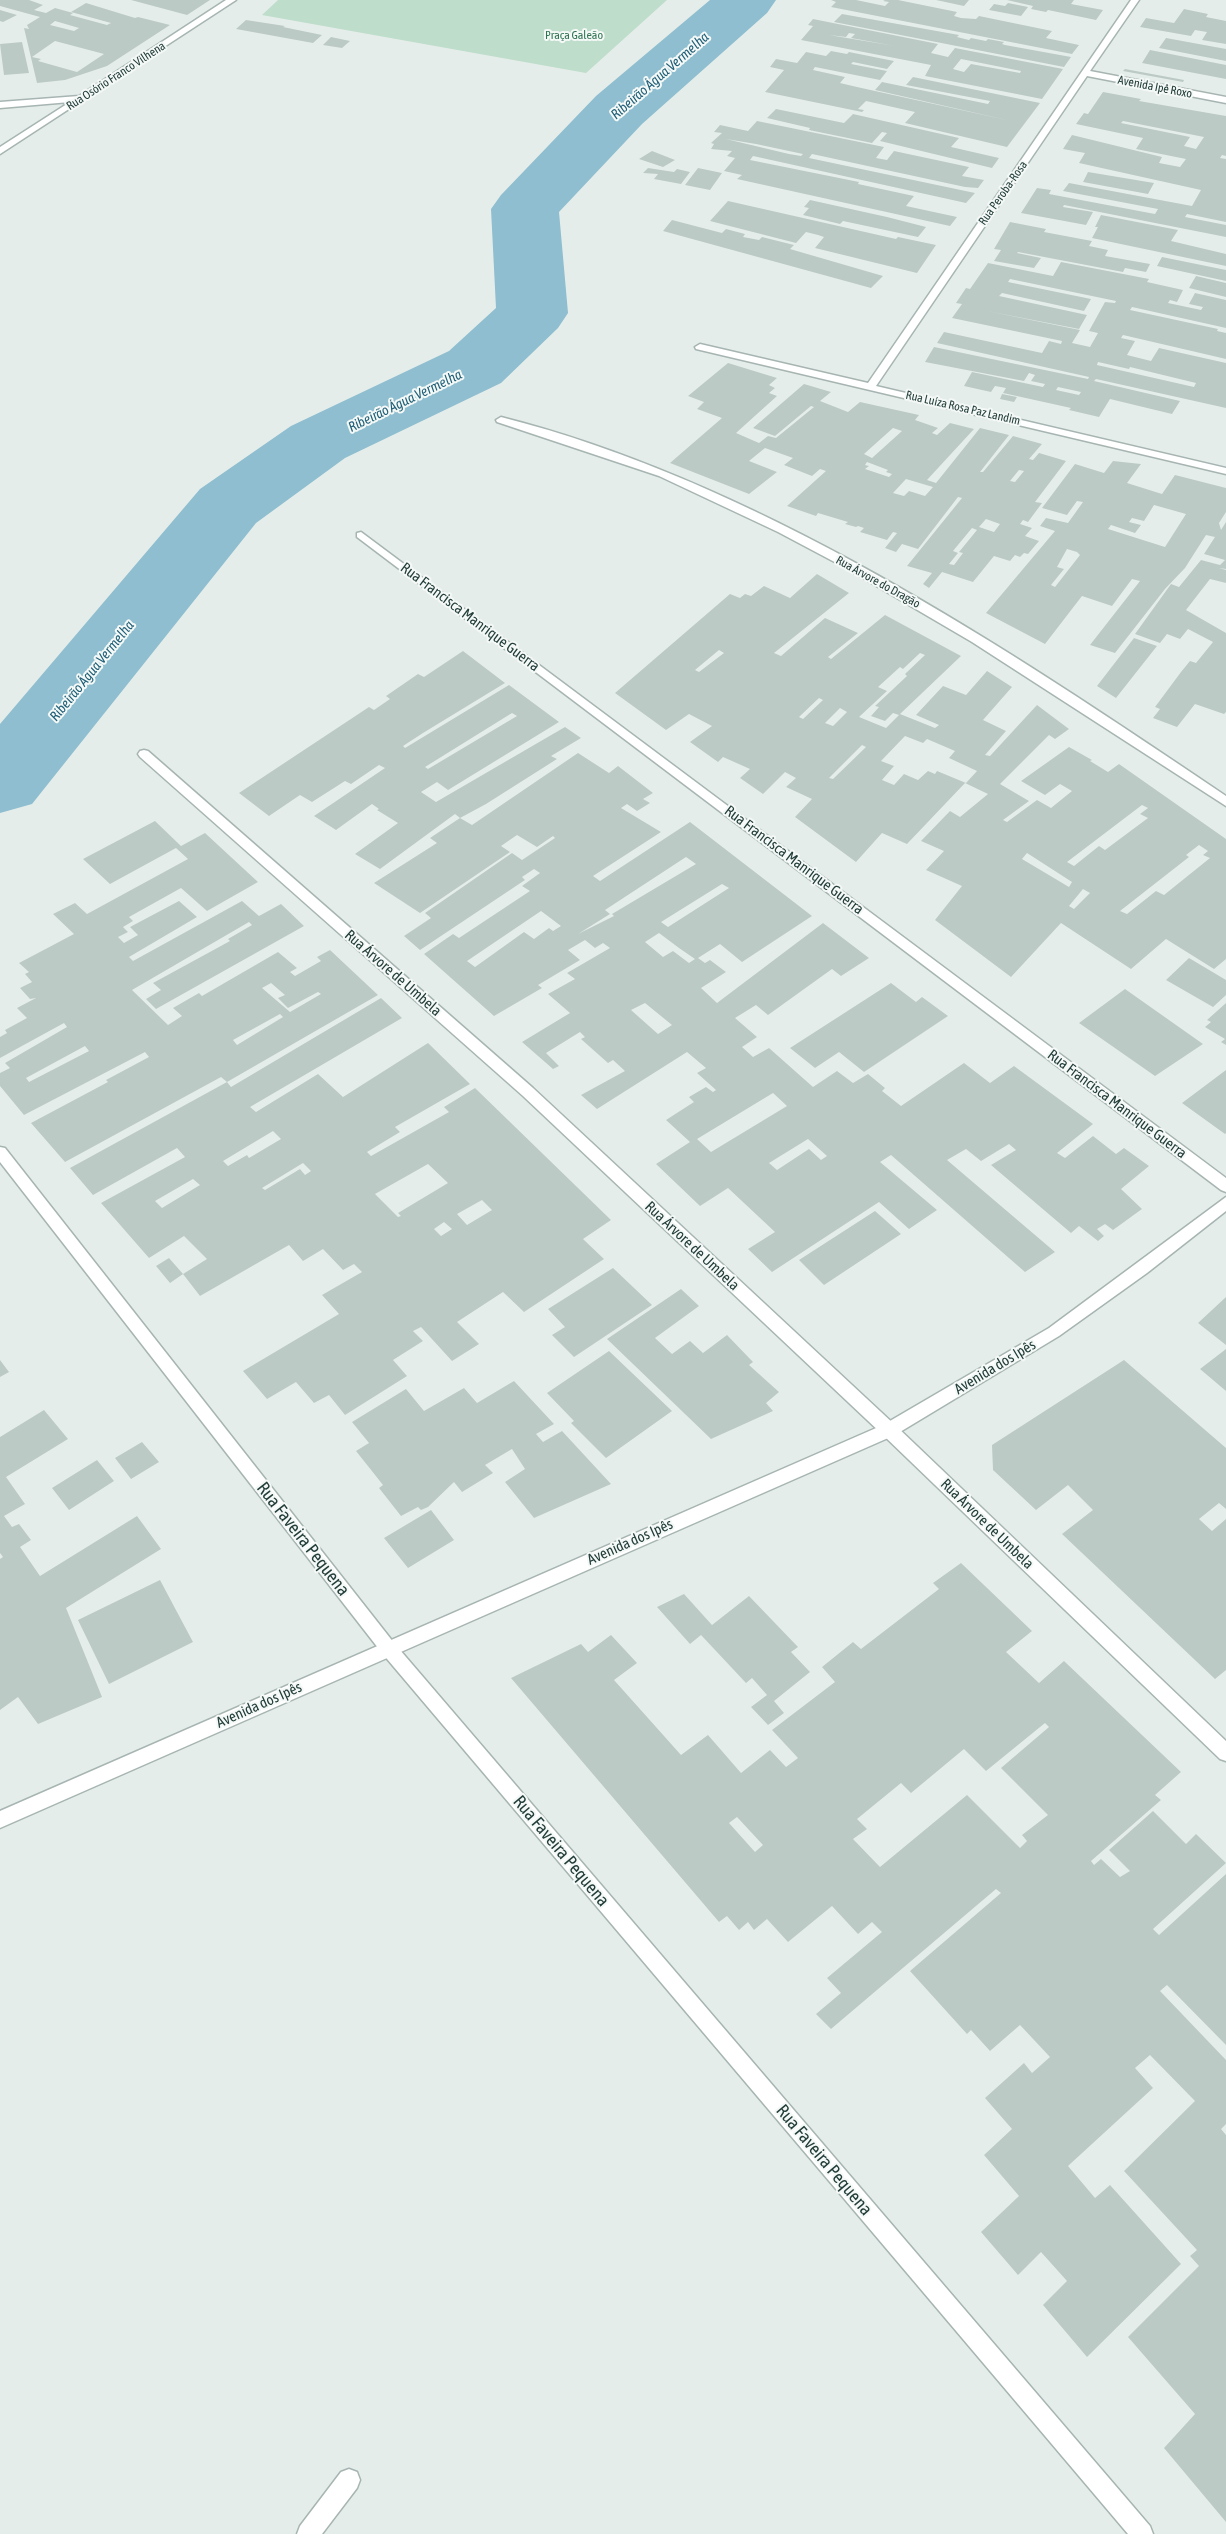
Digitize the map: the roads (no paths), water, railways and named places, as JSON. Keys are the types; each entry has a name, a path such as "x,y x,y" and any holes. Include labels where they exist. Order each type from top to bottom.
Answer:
{"street":[{"name":"Rua Osório Franco Vilhena","path":"0,151 232,0"},
{"name":"Rua Peroba-Rosa","path":"871,386 1135,0"},
{"name":"Avenida Ipê Roxo","path":"1085,73 1226,100"},
{"path":"0,105 84,98"},
{"name":"Rua Luíza Rosa Paz Landim","path":"700,347 1226,470"},
{"name":"Rua Árvore do Dragão","path":"501,420 597,450 713,496 860,570 1006,655 1226,802"},
{"name":"Rua Francisca Manrique Guerra","path":"361,535 1226,1186"},
{"name":"Rua Árvore de Umbela","path":"144,754 528,1092 889,1430 1226,1753"},
{"name":"Rua Faveira Pequena","path":"0,1152 388,1648 1142,2534"},
{"name":"Avenida dos Ipês","path":"0,1820 388,1648 889,1430 1054,1332 1142,1269 1226,1203"},
{"path":"308,2534 349,2480"}],"waterway":[{"name":"Ribeirão Água Vermelha","path":"0,783 228,506 318,442 475,367 532,313 525,209 619,110 746,0"}],"park label":[{"name":"Praça Galeão","path":"574,35"}]}
